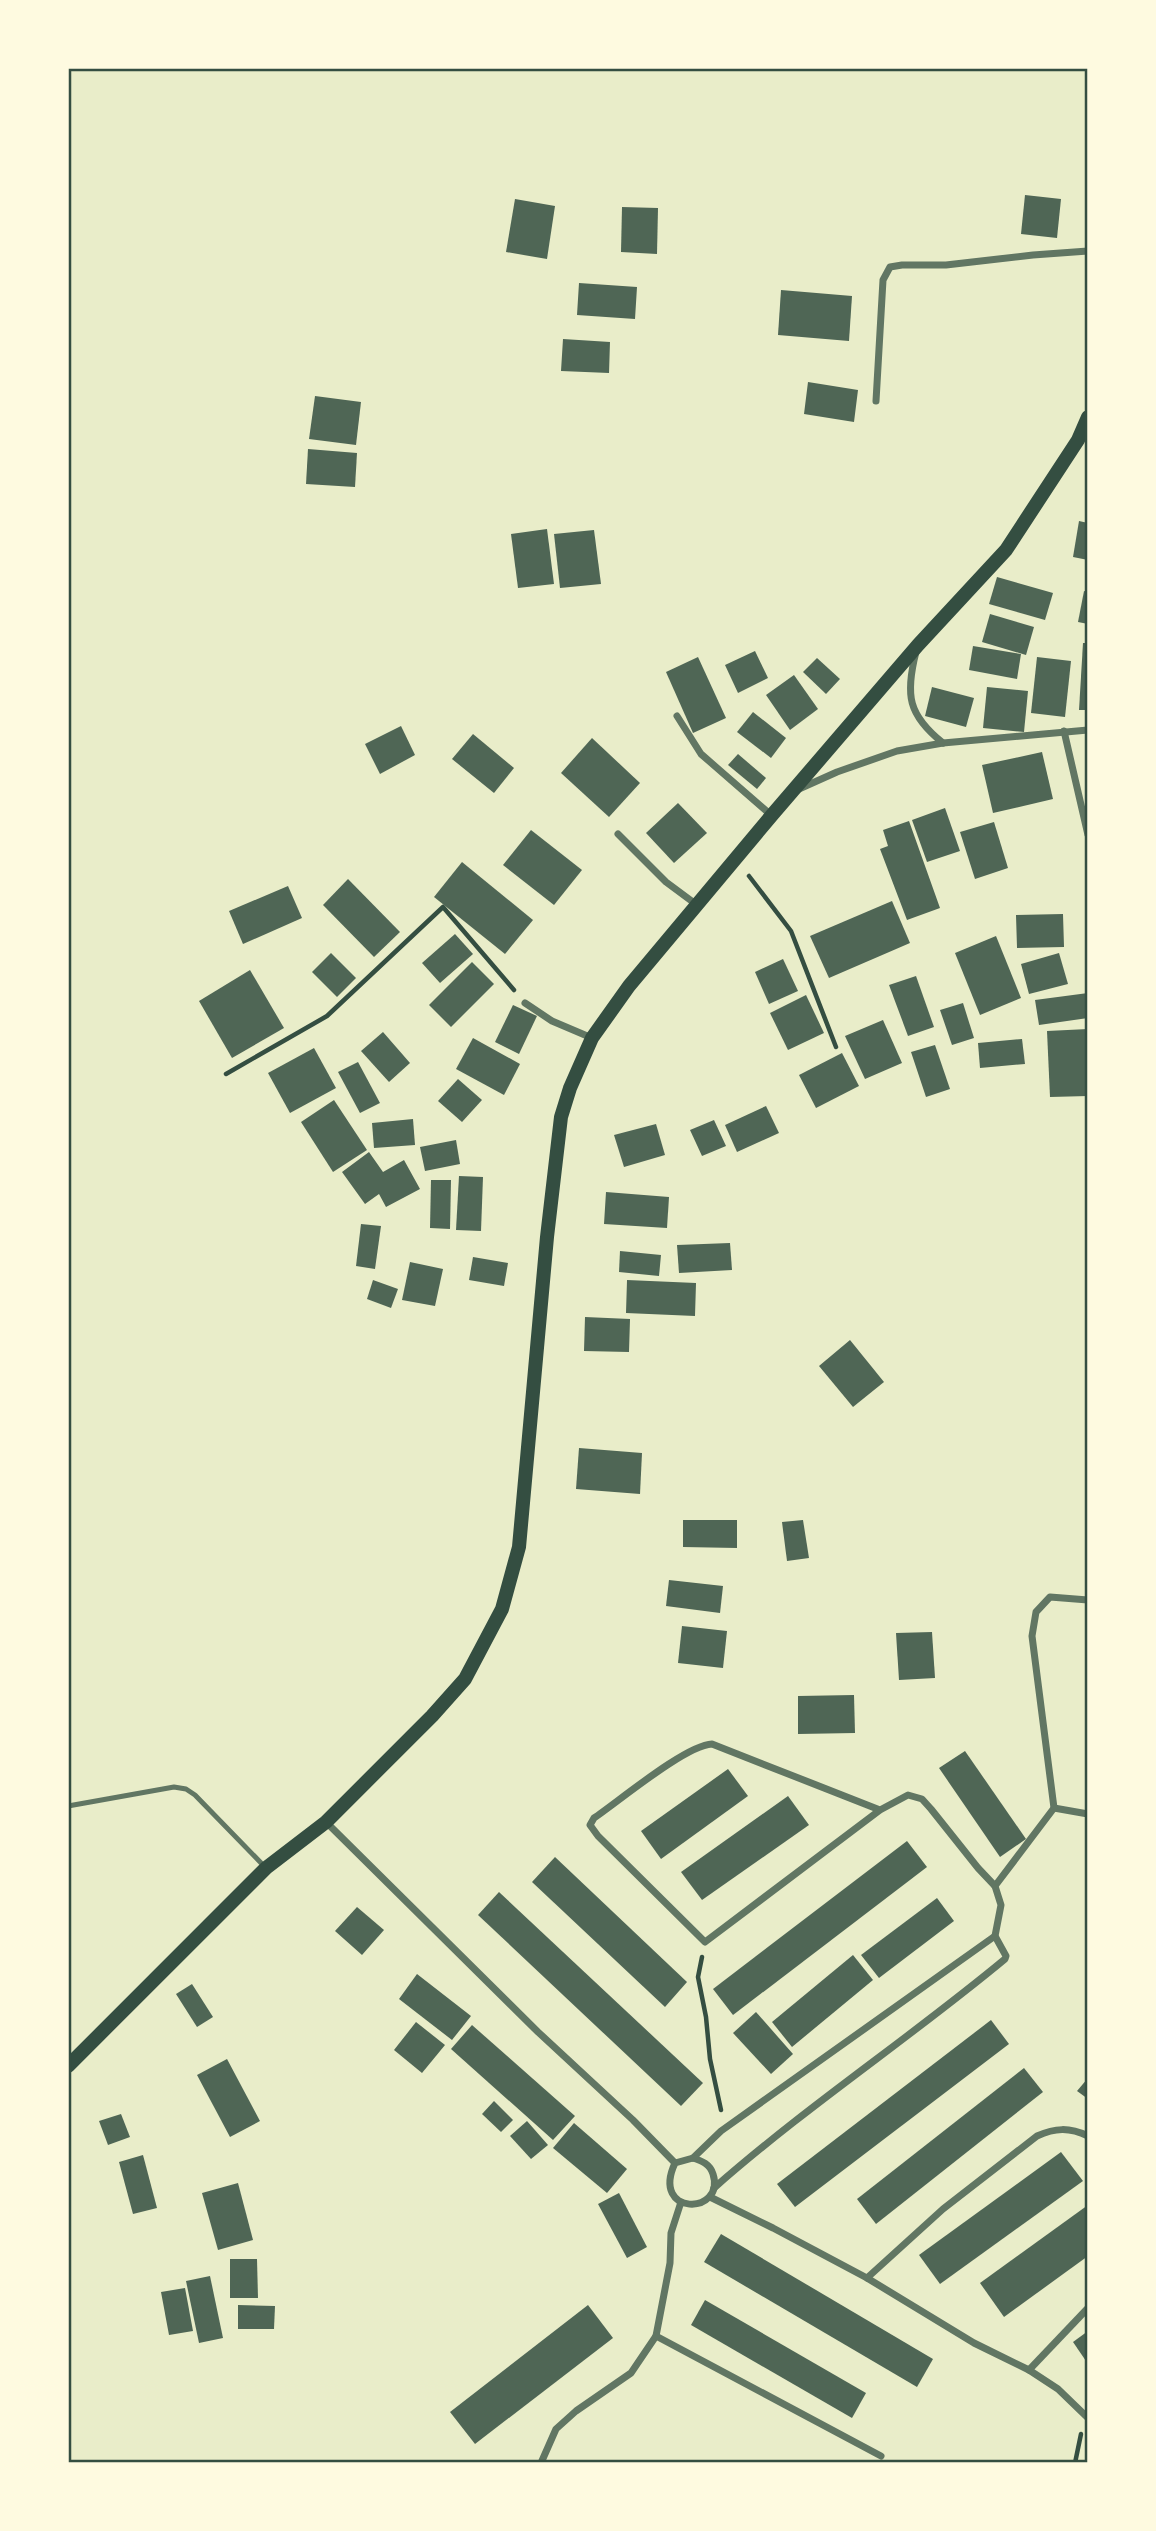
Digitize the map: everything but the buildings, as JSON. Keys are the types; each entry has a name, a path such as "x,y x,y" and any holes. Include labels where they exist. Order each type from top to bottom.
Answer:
{"main road":[{"path":"68,2066 267,1868 326,1822 466,1679 502,1609 519,1546 547,1237 561,1117 587,1036 694,902 736,859 769,813 792,793 918,645 1006,550 1078,440 1088,417"}],"street":[{"path":"876,401 883,280 890,267 946,265 1088,251"},
{"path":"918,645 909,681 909,698 916,715 928,731 943,743"},
{"path":"677,716 701,754 769,813"},
{"path":"792,793 888,753 943,743 1088,730"},
{"path":"1064,731 1088,835"},
{"path":"618,834 666,882 694,902"},
{"path":"525,1003 552,1021 587,1036"},
{"path":"995,1886 1054,1808 1032,1636 1036,1612 1050,1597 1088,1600"},
{"path":"714,2188 756,2151 947,2007 1005,1959 995,1936 1001,1905 995,1886 922,1799 908,1795 880,1811 705,1942 590,1825 594,1818 684,1755 703,1745 712,1744 880,1811"},
{"path":"1054,1808 1088,1814"},
{"path":"326,1822 675,2163"},
{"path":"693,2158 703,2161 711,2168 714,2188 710,2197 691,2205 681,2202 673,2195 669,2186 669,2175 675,2163 693,2158 721,2131 995,1936"},
{"path":"867,2278 943,2209 1037,2136 1050,2130 1065,2128 1088,2136"},
{"path":"710,2197 867,2278 962,2337 1030,2370 1058,2389 1087,2417"},
{"path":"541,2463 556,2428 631,2373 656,2336 666,2292 671,2233 681,2202"},
{"path":"1030,2370 1088,2308"},
{"path":"656,2336 881,2455"}],"lane":[{"path":"68,1806 174,1787 186,1788 267,1868"}],"path":[{"path":"736,859 790,931 836,1047"},
{"path":"226,1074 327,1016 443,907 525,1003"},
{"path":"705,1942 698,1977 706,2017 710,2059 723,2122 721,2131"},
{"path":"1075,2463 1087,2417"}]}
